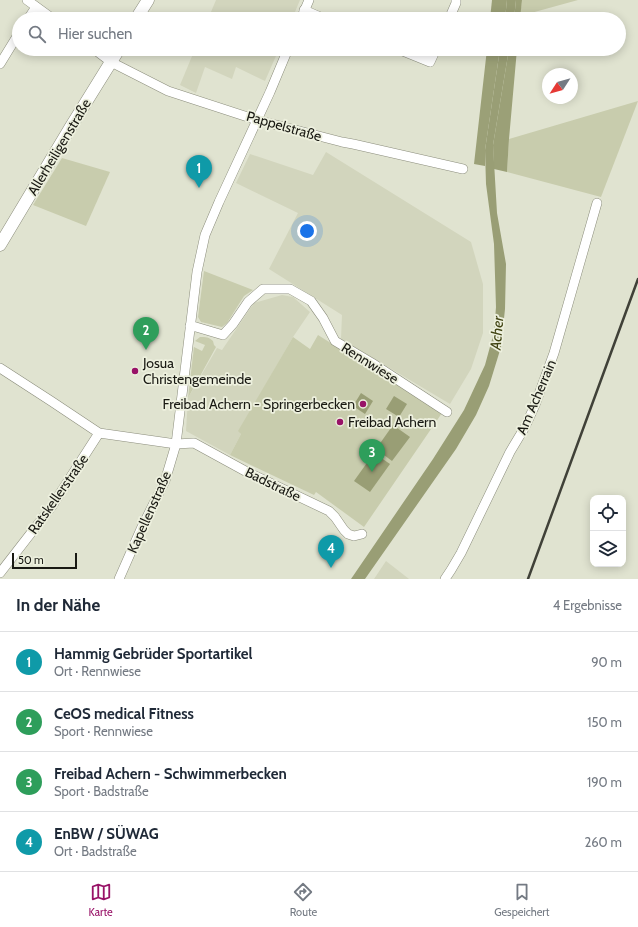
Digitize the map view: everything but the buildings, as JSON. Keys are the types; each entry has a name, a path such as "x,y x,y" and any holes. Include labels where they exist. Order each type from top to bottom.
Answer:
{"street":[{"path":"27,0 43,12"},
{"path":"140,12 148,0"},
{"path":"304,12 309,0"},
{"path":"452,12 456,0"},
{"path":"33,12 36,7"},
{"path":"0,64 12,44"},
{"name":"Pappelstraße","path":"103,56 111,62 168,91 257,120 342,142 463,169"},
{"name":"Allerheiligenstraße","path":"0,244 115,56"},
{"path":"0,368 99,433 176,444 196,272 205,235 285,56"},
{"path":"415,56 430,62 433,56"},
{"name":"Am Acherrain","path":"445,579 461,553 510,452 525,427 545,381 594,218 597,203"},
{"name":"Rennwiese","path":"190,326 223,335 233,324 248,302 263,289 290,289 310,301 323,318 334,341 447,412"},
{"name":"Ratskellerstraße","path":"0,573 52,506 99,433"},
{"name":"Badstraße","path":"176,444 194,443 247,472 329,511 348,534 354,536 362,534"},
{"name":"Kapellenstraße","path":"119,579 141,529 165,481 176,444"}],"shaded area":[{"path":"216,0 300,0 295,12 211,12"},
{"path":"492,0 507,0 506,12 491,12"},
{"path":"516,0 522,0 521,12 515,12"},
{"path":"522,0 578,0 534,12 520,12"},
{"path":"192,56 276,56 265,81 236,67 232,79 205,67 196,93 180,85"},
{"path":"486,56 499,56 485,150 485,166 474,164"},
{"path":"508,56 516,56 507,172 494,169 493,145"},
{"path":"638,101 601,197 507,172 509,139"},
{"path":"326,152 471,242 483,284 483,333 471,369 450,404 341,339 342,315 269,269 298,213 236,183 250,154 313,175"},
{"path":"62,158 110,172 86,226 33,205"},
{"path":"204,271 253,290 244,296 227,323 222,327 201,322 198,317"},
{"path":"282,295 293,297 310,312 293,337 239,431 241,434 230,455 186,431 188,398 217,348 222,350 254,303"},
{"name":"Freibad Achern","path":"318,335 442,413 364,527 316,492 314,495 230,455 241,434 238,431 293,337 310,349"},
{"path":"200,337 210,339 216,347 188,398 194,347 202,351 205,345 195,341"},
{"path":"386,561 409,579 374,579"}],"water":[{"path":"507,0 516,0 515,12 506,12"},
{"name":"Acher","path":"499,56 508,56 493,145 497,213 506,264 505,309 501,347 489,386 476,415 456,449 365,579 351,579 433,459 464,410 485,365 494,332 496,307 494,244 486,184 485,150"},
{"name":"Freibad Achern - Springerbecken","path":"361,393 373,401 365,414 353,406"},
{"path":"394,396 407,404 399,417 386,409"},
{"path":"393,425 410,437 392,461 376,449"},
{"path":"374,453 390,464 370,492 354,481"}],"railway":[{"path":"528,579 638,279"}],"place":[{"name":"Hammig Gebrüder Sportartikel","path":"199,188"},
{"name":"CeOS medical Fitness","path":"146,350"},
{"name":"Josua Christengemeinde","path":"135,371"},
{"name":"Freibad Achern - Springerbecken","path":"363,404"},
{"name":"Freibad Achern","path":"340,422"},
{"name":"Freibad Achern - Schwimmerbecken","path":"372,472"},
{"name":"EnBW / SÜWAG","path":"331,568"}]}
